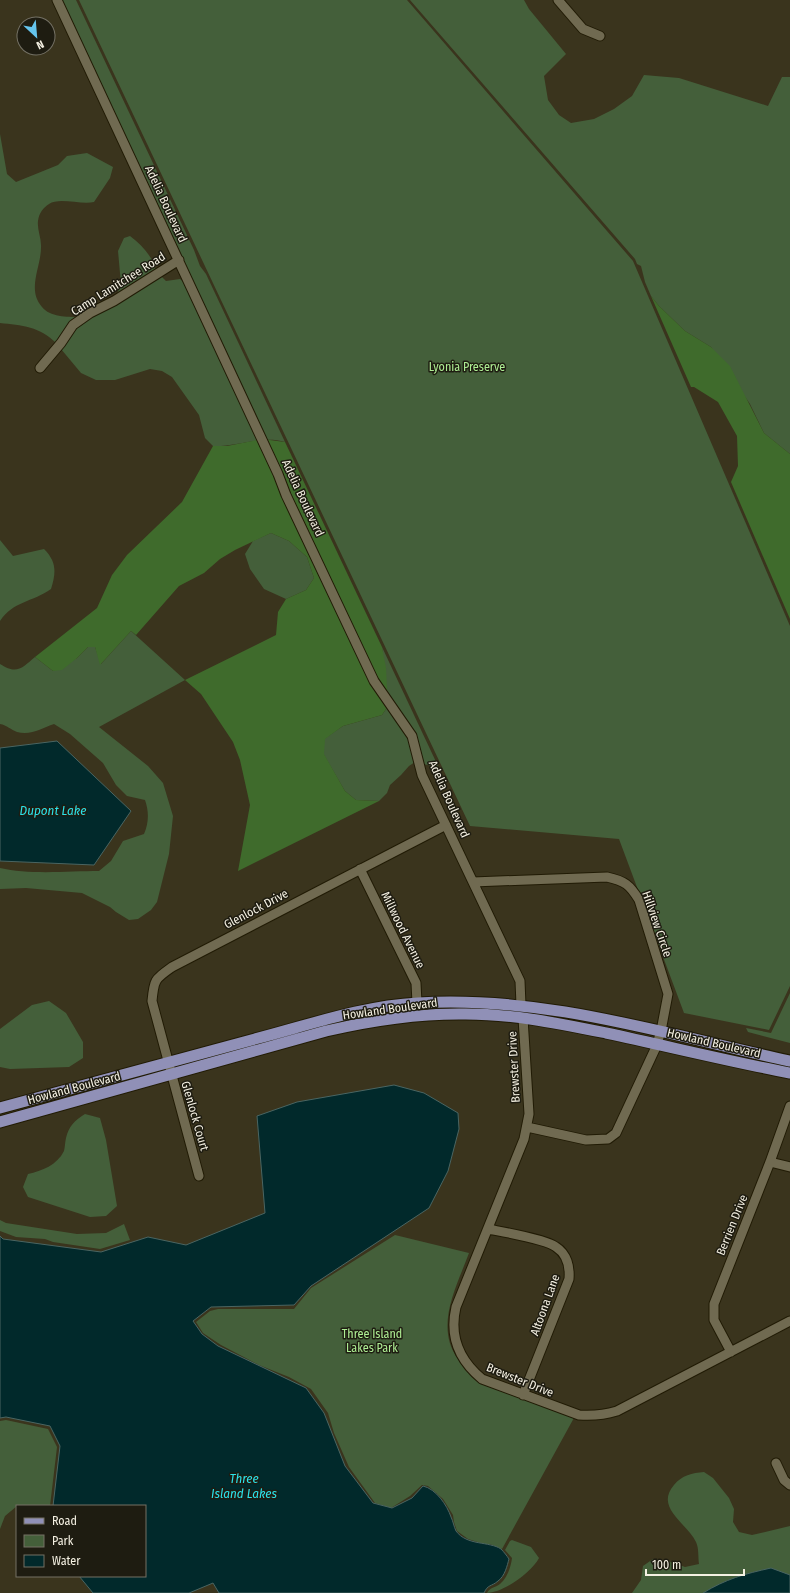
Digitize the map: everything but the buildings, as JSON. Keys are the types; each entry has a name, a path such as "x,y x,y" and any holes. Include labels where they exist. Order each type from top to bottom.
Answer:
{"main road":[{"name":"Howland Boulevard","path":"0,1108 346,1015 417,1003 480,1002 521,1005 660,1031 790,1061"},
{"path":"504,1016 510,1010 514,1011 521,1005"},
{"name":"Howland Boulevard","path":"0,1122 313,1035 356,1025 402,1018 444,1014 504,1016 556,1022 790,1073"}],"street":[{"name":"Adelia Boulevard","path":"57,0 179,260 278,474 286,495 374,681 412,736 422,775 520,981 521,1005"},
{"path":"558,0 583,29 600,36"},
{"name":"Camp Lamitchee Road","path":"40,368 73,326 90,313 114,301 179,260"},
{"name":"Glenlock Drive","path":"168,1062 152,1000 153,984 160,975 179,963 446,826"},
{"name":"Millwood Avenue","path":"360,869 416,983 417,1003"},
{"name":"Hillview Circle","path":"473,882 607,877 620,880 631,886 639,900 668,994 657,1043"},
{"name":"Brewster Drive","path":"523,1018 529,1114 527,1127 456,1307 454,1317 453,1334 457,1347 463,1360 471,1370 482,1379 579,1415 592,1416 607,1414 790,1321"},
{"path":"527,1127 586,1140 608,1139 616,1133 657,1043"},
{"name":"Glenlock Court","path":"168,1062 200,1176"},
{"name":"Berrien Drive","path":"730,1352 714,1320 714,1304 770,1162 790,1106"},
{"path":"770,1162 790,1168"},
{"name":"Altoona Lane","path":"488,1229 547,1242 556,1246 565,1256 570,1271 569,1280 523,1395"},
{"path":"776,1463 784,1480 790,1485"}],"green space":[{"path":"60,0 76,0 194,250 200,266 206,274 285,442 276,440 258,440 231,445 213,446 205,438 199,415 172,377 162,371 150,369 115,380 96,380 81,373 61,349 76,328 92,316 161,276 166,281 180,279 187,285 184,262"},
{"name":"Lyonia Preserve","path":"79,0 407,0 633,261 790,626 790,986 769,1030 684,1013 619,839 470,826"},
{"path":"410,0 524,0 529,9 566,54 544,76 548,100 559,115 571,123 594,119 614,109 632,96 644,75 679,78 768,106 782,77 790,77 790,454 764,433 750,404 711,347 685,331 659,306 651,296 645,282 641,266 637,264 635,259"},
{"path":"0,134 7,174 16,182 58,165 67,156 87,153 113,167 110,178 94,202 53,202 45,207 39,216 38,224 41,253 35,285 37,300 49,313 59,316 79,317 56,343 44,333 37,330 23,326 0,323"},
{"path":"130,236 146,251 156,270 117,294 121,284 118,251 124,238"},
{"path":"651,296 659,306 685,331 711,347 730,366 764,433 790,454 790,619 731,482 738,466 737,436 718,402 694,387 691,387"},
{"path":"262,439 285,442 382,647 386,668 388,706 382,715 343,726 325,739 324,754 345,791 356,800 379,801 238,871 250,805 240,760 233,742 201,694 185,680 276,635 278,612 286,599 306,590 314,578 307,557 289,541 271,533 235,550 220,559 204,573 179,586 136,635 131,631 100,665 95,647 88,647 62,670 53,671 35,657 97,608 112,575 127,555 182,502 213,446 227,446"},
{"path":"271,533 289,541 307,557 314,578 306,590 286,599 264,589 250,569 245,554 253,541"},
{"path":"0,540 13,556 44,549 53,563 54,578 51,589 11,609 0,621"},
{"path":"131,631 185,680 99,727 148,766 163,783 173,816 169,854 157,902 151,910 138,919 129,920 110,907 82,893 26,888 0,889 0,868 36,872 99,871 111,861 123,841 144,834 148,817 145,800 127,796 116,785 103,763 70,734 54,724 36,731 22,733 0,724 0,664 15,670 23,667 35,657 53,671 77,658 88,647 95,647 101,664"},
{"path":"382,647 438,766 436,767 415,762 390,785 387,793 379,801 356,800 345,791 324,755 324,739 343,726 382,715 388,706"},
{"path":"790,993 790,1043 748,1032 746,1028 771,1033"},
{"path":"49,1001 66,1013 83,1042 83,1058 69,1067 10,1069 0,1067 0,1029 32,1005"},
{"path":"85,1114 100,1118 106,1140 117,1206 106,1216 90,1217 28,1197 23,1187 28,1174 49,1167 61,1156 64,1151 66,1138 70,1127"},
{"path":"0,1220 6,1223 77,1234 106,1233 124,1224 130,1240 100,1249 53,1242 45,1239 16,1237 0,1231"},
{"name":"Three Island Lakes Park","path":"395,1235 469,1253 450,1306 448,1333 451,1346 458,1359 469,1371 575,1416 502,1549 490,1544 484,1544 468,1539 457,1531 453,1515 443,1499 428,1486 422,1485 410,1496 391,1508 375,1503 349,1467 334,1433 328,1413 311,1389 289,1377 259,1365 221,1345 203,1333 196,1322 210,1311 218,1309 294,1309 311,1288"},
{"path":"6,1420 48,1429 57,1447 50,1505 16,1505 16,1507 5,1516 0,1529 0,1421"},
{"path":"704,1472 713,1478 729,1498 734,1509 733,1522 739,1532 752,1535 790,1526 790,1593 632,1593 641,1580 643,1566 653,1559 668,1561 685,1567 699,1564 697,1544 692,1535 674,1515 668,1501 669,1493 680,1479 691,1474"},
{"path":"512,1540 531,1547 539,1558 524,1575 509,1586 501,1590 487,1593 505,1579 511,1565 512,1558 505,1550"}],"water":[{"name":"Dupont Lake","path":"57,741 131,811 94,865 0,861 0,748"},
{"name":"Three Island Lakes","path":"394,1085 424,1093 458,1113 459,1129 448,1171 429,1208 311,1286 294,1305 211,1307 193,1321 202,1334 218,1346 306,1388 324,1413 345,1466 373,1503 392,1508 412,1498 423,1486 432,1490 444,1503 456,1531 461,1536 472,1541 496,1547 503,1551 509,1559 504,1574 496,1583 488,1587 484,1593 219,1593 213,1583 189,1593 93,1593 80,1577 146,1577 146,1505 53,1505 60,1446 50,1426 6,1417 0,1418 0,1236 3,1239 101,1252 148,1237 186,1245 265,1213 257,1116 297,1102"},
{"path":"771,1568 790,1575 790,1593 703,1593 720,1584 752,1572"}]}
